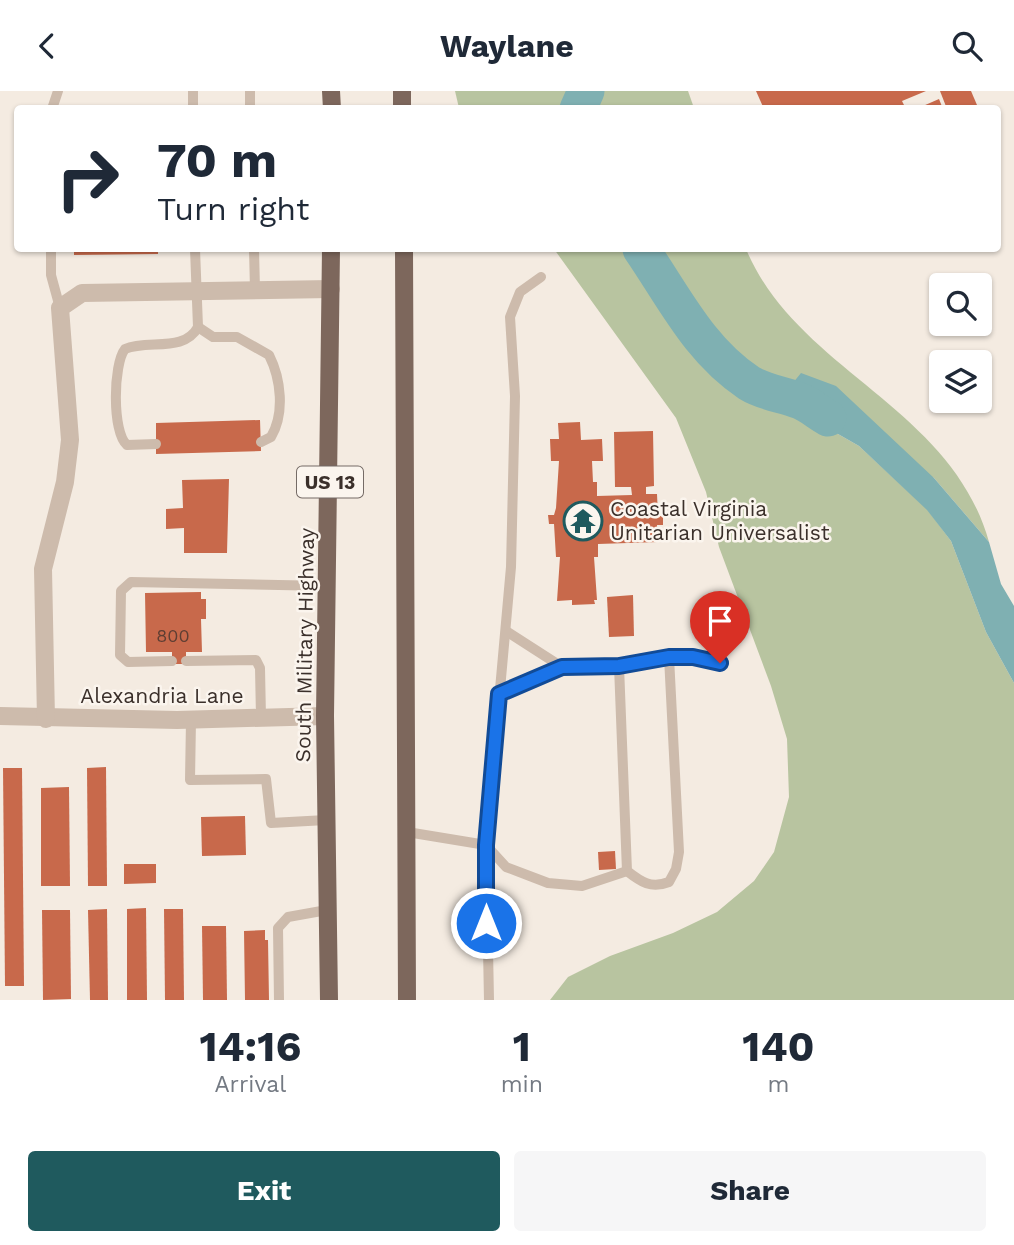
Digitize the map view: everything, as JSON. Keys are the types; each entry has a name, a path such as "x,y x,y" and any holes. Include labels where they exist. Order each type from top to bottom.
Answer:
{"main road":[{"name":"South Military Highway","path":"330,1000 325,716 331,252"},
{"path":"404,252 407,1000"}],"street":[{"path":"46,719 43,569 65,482 70,440 60,308 82,293 331,289"},
{"name":"Alexandria Lane","path":"0,716 191,720 325,716"}],"lane":[{"path":"51,252 51,275 60,308"},
{"path":"156,444 127,445 122,441 118,431 119,357 125,349 137,344 187,340 198,327 195,252"},
{"path":"254,252 255,291"},
{"path":"489,1000 486,845 506,632 514,452 510,317 520,292 541,277"},
{"path":"198,327 213,337 237,337 270,355 279,380 279,413 271,437 261,442"},
{"path":"172,661 128,662 120,655 121,591 131,582 328,586"},
{"path":"506,632 562,667"},
{"path":"499,694 562,667 619,666 669,657 693,657 720,663"},
{"path":"627,871 643,883 657,887 669,882 676,869 679,852 669,657"},
{"path":"186,661 256,660 261,668 261,718"},
{"path":"619,666 627,871"},
{"path":"191,720 190,780 266,779 271,823 326,820"},
{"path":"407,832 486,845 506,867 548,883 582,886 627,871"},
{"path":"279,1000 278,928 288,917 327,910"}],"green space":[{"path":"455,91 688,91 693,105 458,105"},
{"path":"556,252 748,252 770,291 800,327 909,422 942,456 970,495 989,542 934,478 789,406 859,446 927,509 951,541 986,632 1014,683 1014,1000 550,1000 568,977 610,956 673,933 717,912 754,881 774,852 789,797 787,739 771,686 719,547 706,492 676,418"}],"water":[{"path":"801,373 836,386 934,478 989,542 1001,584 1014,606 1014,683 986,632 951,541 927,510 859,446 789,406 784,394"}],"building":[{"path":"756,91 926,91 902,101 904,105 762,105"},
{"path":"940,91 971,91 977,105 945,105"},
{"path":"939,99 941,105 925,105"},
{"path":"74,252 158,252 158,254 74,255"},
{"path":"260,420 261,451 156,454 156,423"},
{"path":"580,422 581,440 602,439 603,461 592,461 597,496 632,495 631,487 615,487 614,432 653,431 654,486 646,487 646,494 657,494 658,516 663,516 663,525 657,525 658,542 598,544 598,557 594,557 597,600 594,600 595,604 572,605 572,600 557,601 560,557 556,557 554,524 549,524 548,515 554,515 556,508 559,461 551,461 550,439 559,439 558,423"},
{"path":"229,479 227,553 184,553 184,528 166,529 166,509 183,508 182,480"},
{"path":"201,592 201,599 206,599 206,619 201,619 202,652 186,652 186,664 172,664 172,652 146,652 145,593"},
{"path":"633,595 634,636 609,637 607,597"},
{"path":"106,767 107,886 88,886 87,768"},
{"path":"3,768 22,768 24,986 5,986"},
{"path":"69,787 70,886 41,886 41,788"},
{"path":"245,816 246,855 202,856 201,817"},
{"path":"615,851 616,869 599,870 598,852"},
{"path":"124,864 156,864 156,883 124,884"},
{"path":"146,908 147,1000 127,1000 127,909"},
{"path":"107,909 108,1000 90,1000 88,910"},
{"path":"164,909 183,909 184,1000 165,1000"},
{"path":"42,910 70,910 71,999 43,1000"},
{"path":"202,926 226,926 227,1000 203,1000"},
{"path":"265,930 265,940 268,940 269,1000 245,1000 244,931"}],"waterway":[{"path":"580,105 586,91"},
{"path":"643,252 689,322 731,370 755,386 800,401 828,418"}],"place":[{"name":"Coastal Virginia Unitarian Universalist","path":"583,521"}],"route":[{"path":"486,923 486,845 499,694 562,667 619,666 669,657 693,657 720,663"}]}
